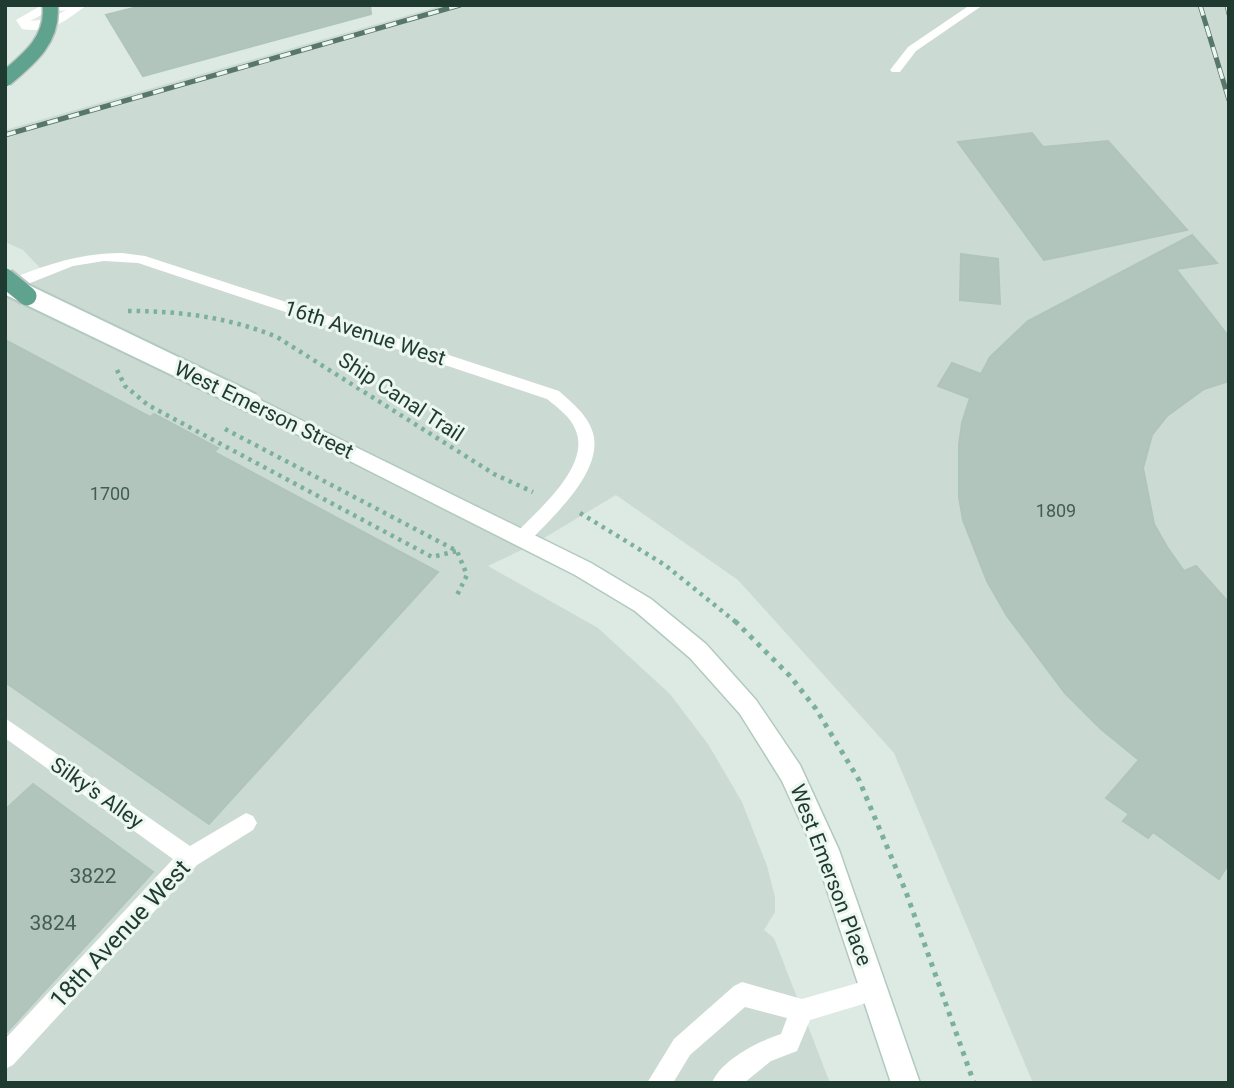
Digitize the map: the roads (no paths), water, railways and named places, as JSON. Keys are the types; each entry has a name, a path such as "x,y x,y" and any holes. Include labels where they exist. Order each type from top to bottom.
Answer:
{"main road":[{"path":"5,79 28,59 44,40 51,21 50,5"},
{"path":"5,278 27,296"},
{"name":"West Emerson Street","path":"5,286 252,403 522,538"},
{"name":"West Emerson Place","path":"522,538 583,569 643,605 698,651 748,707 791,773 826,850 906,1083"}],"lane":[{"path":"896,70 912,49 978,5"},
{"name":"16th Avenue West","path":"5,286 75,260 106,256 140,259 553,395 571,407 582,421 587,438 586,461 576,477 522,538"},
{"name":"Silky's Alley","path":"5,727 189,858"},
{"name":"18th Avenue West","path":"5,1057 189,858 246,823"},
{"path":"659,1083 682,1047 742,994 802,1011 876,990"},
{"path":"724,1083 764,1051 789,1043 802,1011"}],"railway":[{"path":"5,135 460,5"},
{"path":"1200,5 1229,100"},
{"path":"1227,5 1229,14"}]}
